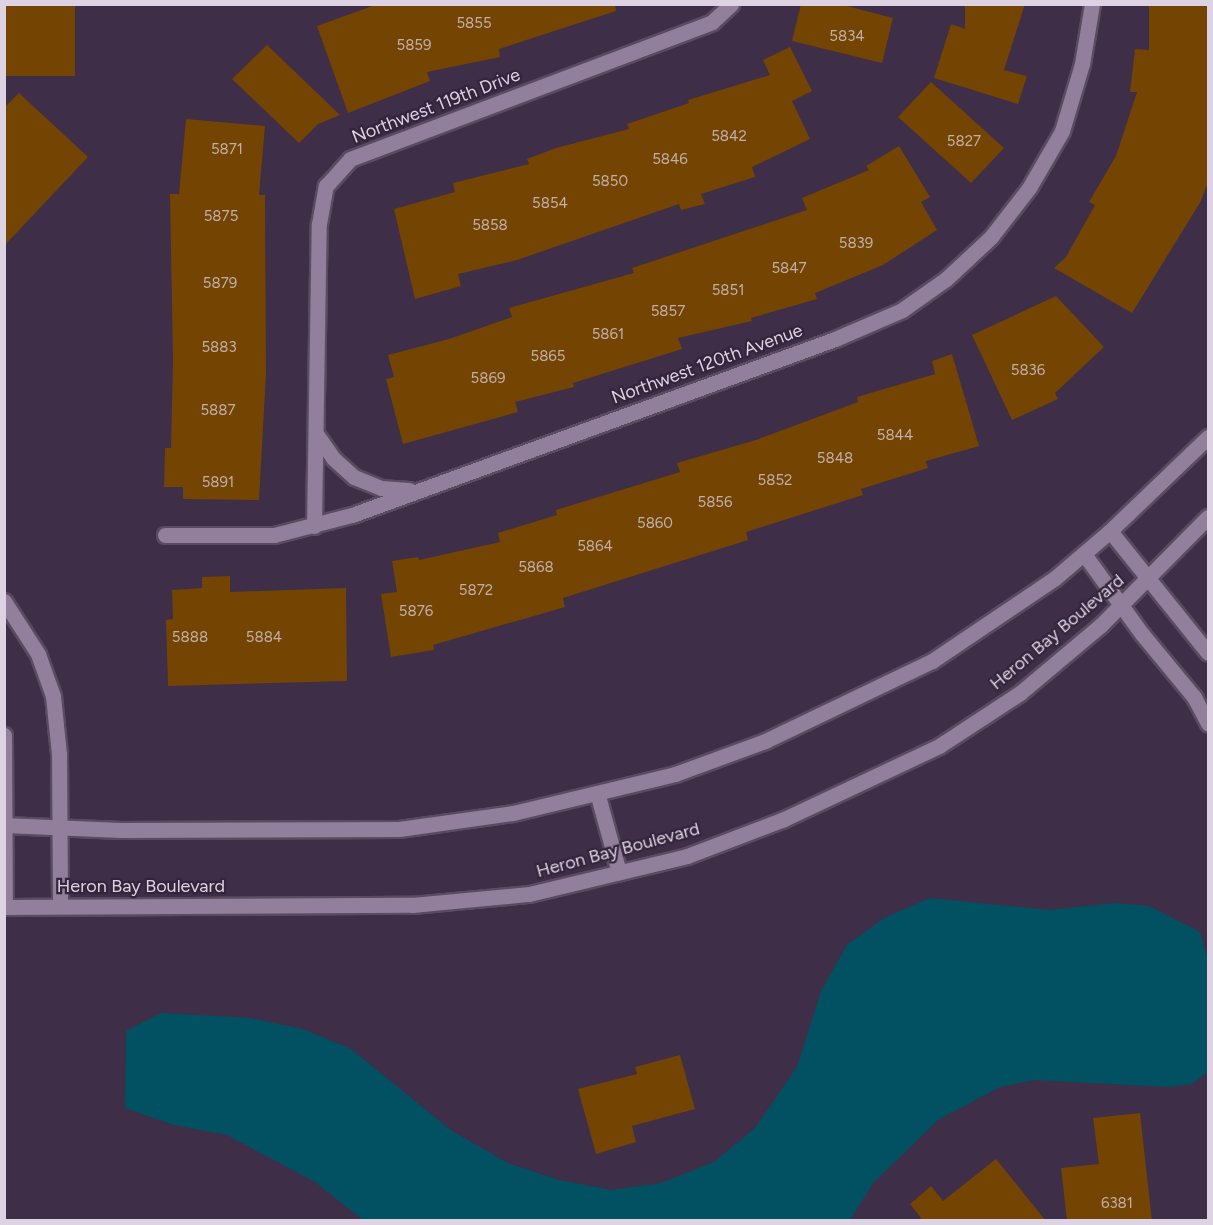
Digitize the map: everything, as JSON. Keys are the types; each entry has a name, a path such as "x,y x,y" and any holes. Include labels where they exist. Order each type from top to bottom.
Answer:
{"street":[{"name":"Northwest 119th Drive","path":"314,526 319,224 326,186 350,159 712,22 730,4"},
{"name":"Northwest 120th Avenue","path":"165,535 274,535 314,526 835,339 902,310 946,279 991,237 1029,188 1062,130 1083,64 1092,4"},
{"path":"316,435 334,459 354,477 381,488 415,490"},
{"path":"5,825 58,825 121,830 399,829 513,813 598,796 675,774 765,741 932,661 1084,554 1209,437"},
{"name":"Heron Bay Boulevard","path":"5,907 412,905 529,894 687,856 784,819 939,746 1020,693 1122,605 1209,517"},
{"path":"1110,531 1209,652"},
{"path":"1084,554 1194,697 1209,723"},
{"path":"4,601 38,654 53,696 59,754 60,906"},
{"path":"4,735 5,907"},
{"path":"598,796 619,872"}],"water":[{"path":"930,898 1050,910 1115,903 1149,906 1200,932 1208,960 1208,1072 1192,1084 1169,1087 1035,1080 1000,1087 938,1120 873,1183 850,1220 363,1220 315,1182 227,1135 174,1125 125,1108 126,1031 161,1013 250,1018 303,1029 351,1049 452,1131 508,1163 559,1180 612,1190 661,1183 714,1162 755,1128 797,1067 821,991 847,945 884,918"}],"building":[{"path":"4,4 75,4 75,76 4,76"},
{"path":"378,4 615,4 616,11 499,49 500,57 427,72 430,81 348,113 317,26"},
{"path":"801,4 839,4 893,18 882,63 792,41"},
{"path":"965,4 1025,4 1004,70 1027,76 1018,104 934,78 951,24 965,29"},
{"path":"1149,4 1209,4 1209,179 1201,201 1132,313 1054,268 1066,257 1095,205 1089,202 1116,156 1137,92 1130,92 1135,49 1149,50"},
{"path":"267,45 340,115 318,124 299,143 232,79"},
{"path":"790,47 812,91 792,101 810,139 752,167 755,177 701,194 705,204 681,210 679,204 517,260 458,274 461,286 415,299 394,209 455,192 453,183 529,164 527,159 556,148 629,129 627,124 689,103 688,100 770,75 763,60"},
{"path":"931,82 1004,148 971,183 898,117"},
{"path":"19,93 88,157 4,246 4,108"},
{"path":"186,119 265,126 259,195 265,195 266,374 259,500 183,499 183,487 164,487 165,448 171,448 173,360 170,194 179,194"},
{"path":"899,146 930,197 921,202 937,230 883,265 815,293 817,299 751,318 752,321 678,338 682,349 573,383 574,387 515,402 518,412 403,444 386,379 394,377 388,355 449,339 512,317 509,308 634,273 632,268 807,210 802,198 869,170 866,166"},
{"path":"1056,296 1104,347 1055,393 1058,399 1012,420 972,335"},
{"path":"952,354 979,446 926,461 928,468 861,489 863,495 746,532 748,540 563,598 565,607 433,645 434,650 391,657 381,594 397,592 392,561 418,557 419,560 500,542 498,533 557,515 556,510 680,472 677,463 756,440 858,402 857,397 935,374 932,361"},
{"path":"230,576 230,592 346,588 347,681 168,686 166,620 173,619 172,590 202,588 202,577"},
{"path":"680,1055 695,1109 632,1126 636,1142 596,1154 578,1089 637,1074 635,1067"},
{"path":"1140,1113 1152,1221 1067,1221 1061,1168 1099,1164 1093,1118"},
{"path":"996,1159 1046,1221 918,1221 921,1218 910,1204 931,1186 943,1201"}]}
